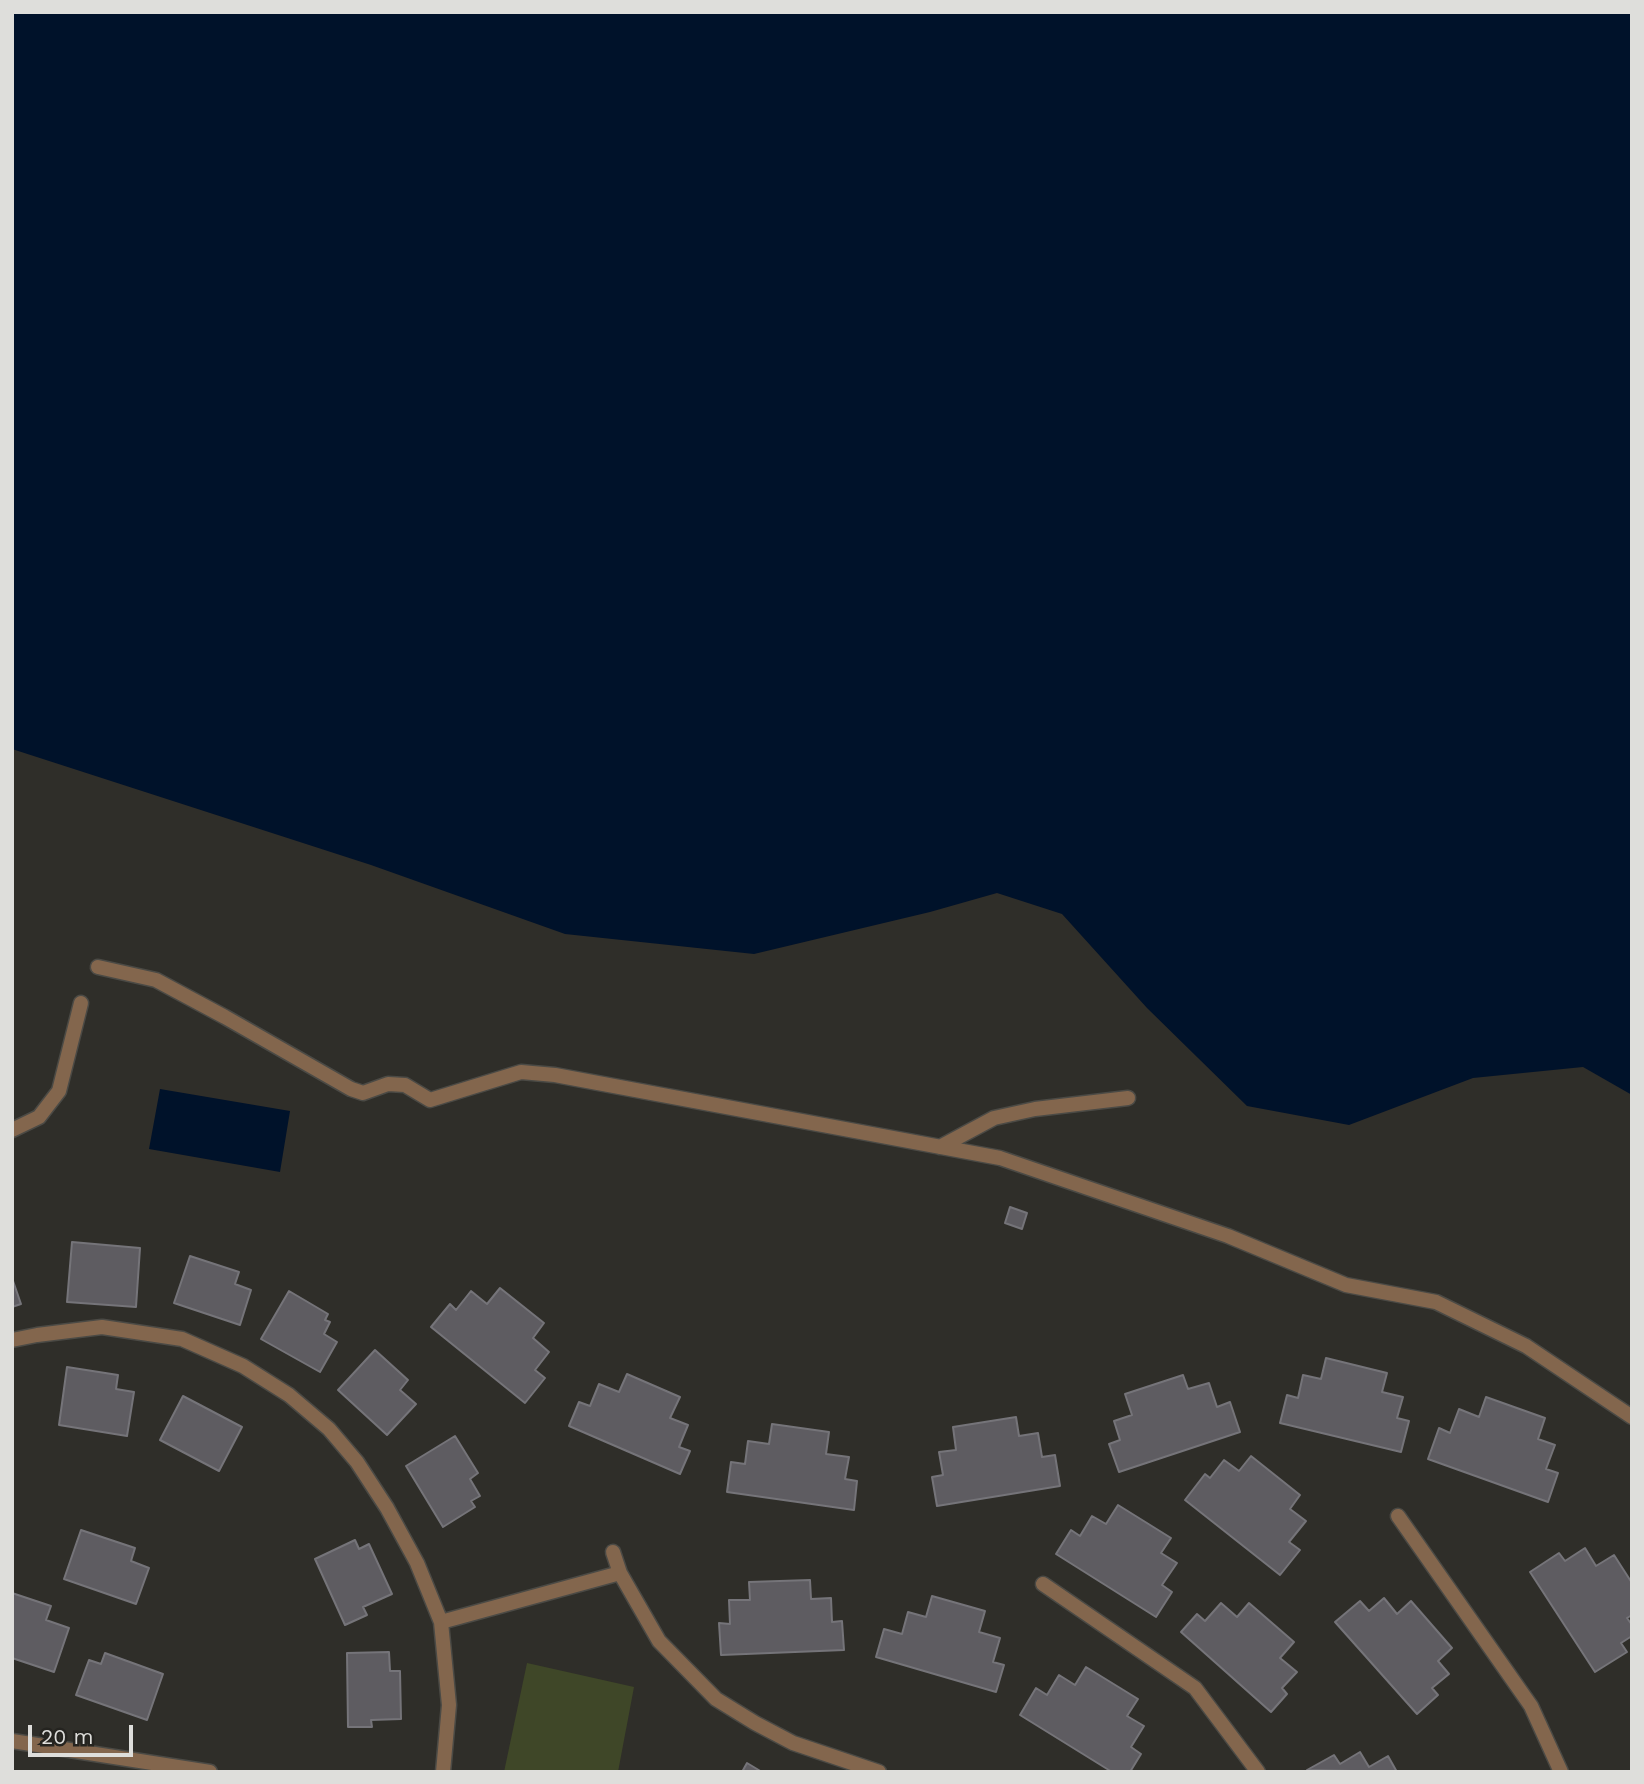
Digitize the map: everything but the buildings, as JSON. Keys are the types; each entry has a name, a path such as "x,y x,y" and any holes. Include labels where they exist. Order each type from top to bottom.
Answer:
{"street":[{"path":"98,967 156,980 351,1089 363,1093 388,1084 405,1085 430,1100 521,1072 544,1073 1000,1158 1228,1236 1346,1285 1436,1302 1526,1346 1632,1417"},
{"path":"12,1130 39,1117 59,1091 81,1003"},
{"path":"940,1147 994,1118 1035,1109 1128,1098"},
{"path":"12,1340 102,1327 182,1339 243,1366 289,1395 329,1429 357,1462 387,1507 417,1563 441,1622 449,1705 443,1772"},
{"path":"1398,1516 1531,1706 1561,1772"},
{"path":"613,1552 620,1573 659,1642 716,1699 793,1742 879,1772"},
{"path":"441,1622 620,1573"},
{"path":"1043,1584 1195,1688 1258,1772"},
{"path":"12,1741 210,1772"}],"green space":[{"path":"527,1663 634,1687 618,1772 504,1772"}],"water":[{"path":"12,12 1632,12 1632,1095 1583,1067 1473,1078 1349,1125 1247,1106 1147,1008 1062,914 997,893 930,912 754,954 565,934 371,865 12,749"},
{"path":"160,1089 290,1111 280,1172 149,1149"}]}
